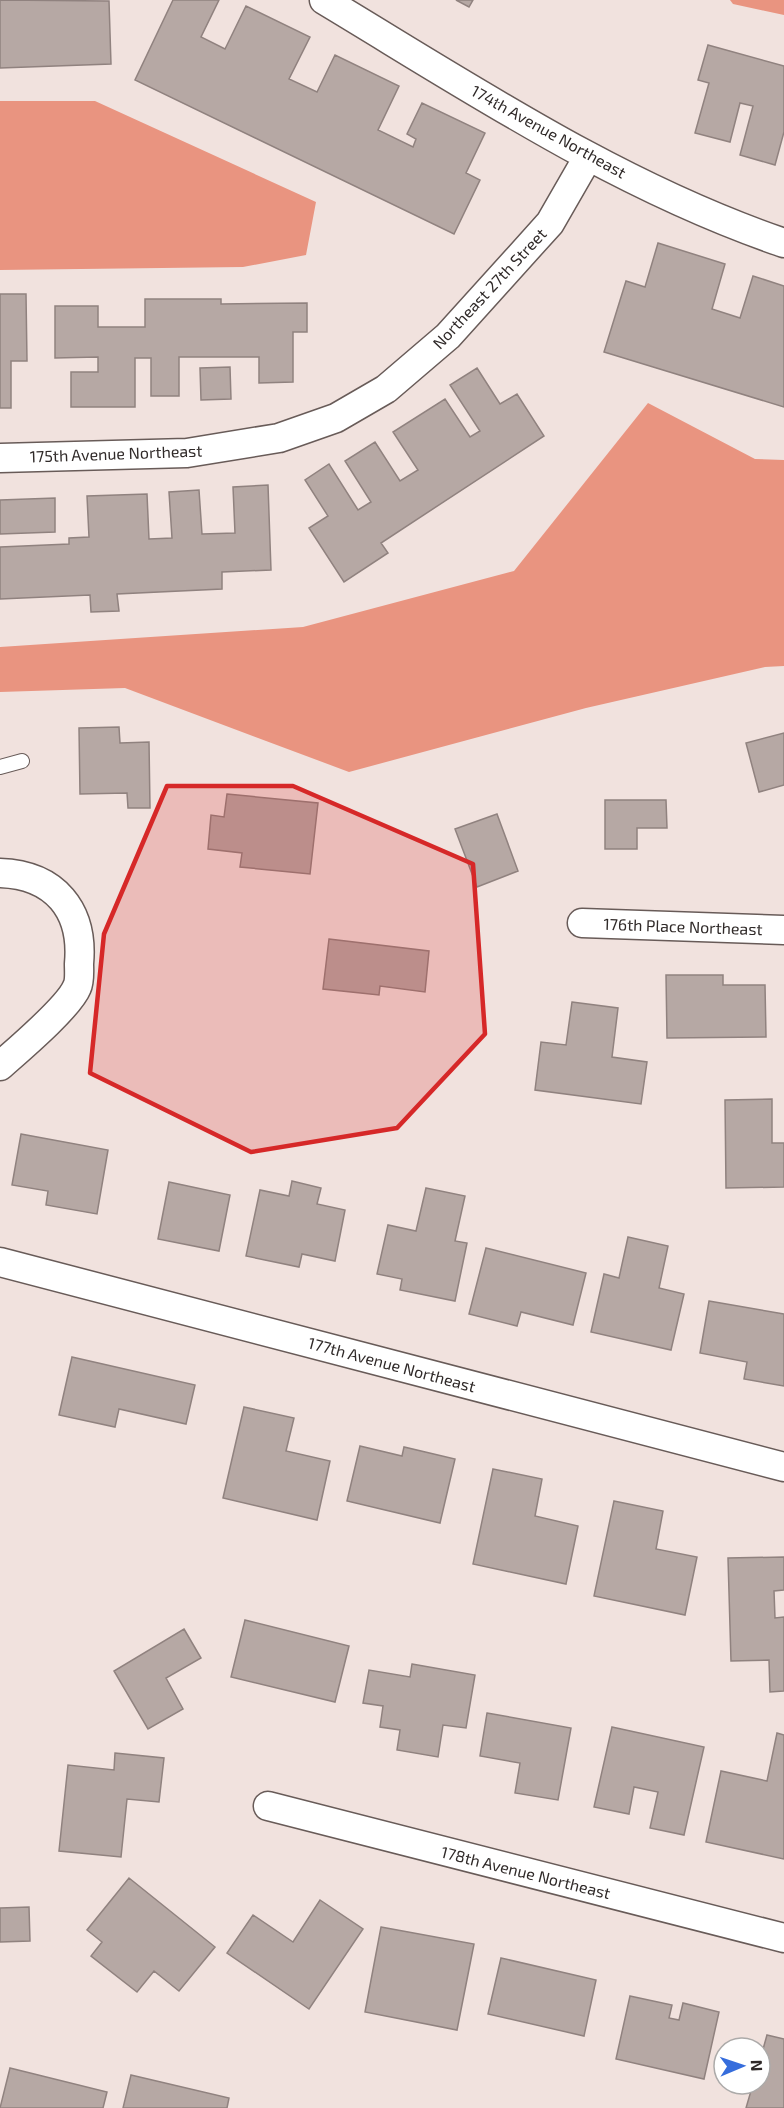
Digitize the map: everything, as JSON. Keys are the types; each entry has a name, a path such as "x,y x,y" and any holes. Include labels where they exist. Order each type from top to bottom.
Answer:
{"street":[{"name":"174th Avenue Northeast","path":"324,0 588,157 735,226 784,243"},
{"name":"Northeast 27th Street","path":"336,418 386,389 448,336 550,223 588,157"},
{"name":"175th Avenue Northeast","path":"0,458 187,453 279,438 336,418"},
{"path":"0,1066 50,1020 77,987 80,948 72,910 49,886 8,873"},
{"name":"176th Place Northeast","path":"582,923 784,930"},
{"name":"177th Avenue Northeast","path":"0,1262 784,1467"},
{"name":"178th Avenue Northeast","path":"268,1806 784,1938"}],"lane":[{"path":"0,767 22,761"}],"highlighted area":[{"path":"167,786 293,786 473,864 485,1034 397,1128 251,1152 90,1073 104,934"}],"shaded area":[{"path":"730,0 784,0 784,15 733,4"},
{"path":"0,101 95,101 316,202 306,255 243,267 0,270"},
{"path":"648,403 755,459 784,460 784,666 765,667 586,708 349,772 125,688 0,692 0,647 303,627 514,571"}],"building":[{"path":"0,0 109,1 111,64 0,68"},
{"path":"173,0 219,0 201,37 225,49 246,6 310,37 289,79 317,92 335,55 399,86 378,130 413,147 416,139 407,134 422,103 485,133 466,173 480,180 454,234 135,80"},
{"path":"456,0 473,0 469,7"},
{"path":"708,45 784,66 784,132 775,165 740,155 753,106 740,103 730,142 695,133 709,83 698,80"},
{"path":"658,243 725,264 712,309 740,318 753,276 784,286 784,407 604,352 626,281 645,287"},
{"path":"0,294 26,294 27,361 11,361 11,408 0,408"},
{"path":"145,299 221,299 221,304 307,303 307,332 293,332 293,382 259,383 259,357 179,357 179,396 151,396 151,358 135,358 135,407 71,407 71,372 98,372 98,357 55,358 55,306 98,306 98,327 145,327"},
{"path":"230,367 231,399 201,400 200,368"},
{"path":"477,368 500,404 517,394 544,436 381,543 388,553 344,582 309,528 328,516 305,480 329,464 358,510 371,502 345,461 375,442 400,481 418,470 393,432 445,399 470,437 480,431 450,385"},
{"path":"268,485 271,570 222,572 222,589 117,594 119,611 91,612 90,595 0,599 0,547 69,544 69,538 89,537 87,496 147,494 149,539 172,538 169,492 199,490 202,534 235,533 233,487"},
{"path":"55,498 55,532 0,534 0,500"},
{"path":"119,727 120,743 149,742 150,808 128,808 127,793 80,794 79,728"},
{"path":"784,733 784,785 759,792 746,743"},
{"path":"227,794 318,803 310,874 240,867 242,853 208,849 211,815 224,817"},
{"path":"605,800 666,800 667,828 637,828 637,849 605,849"},
{"path":"497,814 518,871 477,887 455,829"},
{"path":"329,939 429,951 425,992 380,986 379,995 323,989"},
{"path":"666,975 723,975 723,985 765,985 766,1037 667,1038"},
{"path":"572,1002 618,1008 612,1057 647,1062 641,1104 535,1090 541,1042 566,1045"},
{"path":"772,1099 772,1143 784,1143 784,1187 726,1188 725,1100"},
{"path":"21,1134 108,1150 97,1214 46,1205 48,1191 12,1185"},
{"path":"292,1181 321,1188 317,1204 345,1210 335,1261 302,1254 299,1267 246,1256 260,1190 289,1196"},
{"path":"169,1182 230,1195 219,1251 158,1239"},
{"path":"426,1188 465,1196 455,1241 467,1243 455,1301 400,1290 402,1279 377,1274 388,1225 416,1231"},
{"path":"628,1237 668,1246 659,1288 684,1294 671,1350 591,1332 604,1274 619,1278"},
{"path":"486,1248 586,1273 573,1325 521,1312 517,1326 469,1314"},
{"path":"709,1301 784,1314 784,1386 744,1379 747,1362 700,1353"},
{"path":"72,1357 195,1385 186,1424 119,1409 115,1427 59,1415"},
{"path":"244,1407 294,1418 286,1451 330,1461 317,1520 223,1498"},
{"path":"360,1446 402,1456 404,1447 455,1459 440,1523 347,1501"},
{"path":"493,1469 542,1479 535,1516 578,1526 566,1584 473,1564"},
{"path":"614,1501 663,1511 656,1549 697,1557 685,1615 594,1596"},
{"path":"784,1557 784,1590 774,1591 775,1618 784,1617 784,1691 770,1692 769,1660 731,1661 728,1558"},
{"path":"245,1620 349,1646 335,1702 231,1677"},
{"path":"184,1629 201,1658 166,1678 183,1709 148,1729 114,1671"},
{"path":"412,1664 475,1675 466,1728 443,1725 438,1757 397,1750 400,1730 380,1727 383,1706 363,1703 369,1670 410,1677"},
{"path":"487,1713 571,1728 558,1800 515,1793 520,1763 480,1756"},
{"path":"612,1727 704,1747 684,1835 650,1828 658,1792 634,1787 629,1814 594,1807"},
{"path":"777,1733 784,1735 784,1859 706,1842 721,1771 767,1781"},
{"path":"115,1753 164,1758 159,1802 127,1799 121,1857 59,1851 68,1765 114,1770"},
{"path":"129,1878 215,1947 179,1991 154,1971 137,1992 91,1956 102,1942 87,1930"},
{"path":"320,1900 363,1929 309,2009 227,1953 253,1915 293,1942"},
{"path":"29,1907 30,1941 0,1942 0,1908"},
{"path":"381,1927 474,1944 457,2030 365,2012"},
{"path":"501,1958 596,1980 584,2036 488,2014"},
{"path":"630,1996 672,2005 669,2018 679,2020 683,2003 719,2012 704,2079 616,2059"},
{"path":"772,2036 784,2039 784,2108 746,2108 750,2096 772,2096"},
{"path":"10,2068 107,2092 103,2108 0,2108"},
{"path":"131,2075 229,2098 227,2108 123,2108"}]}
